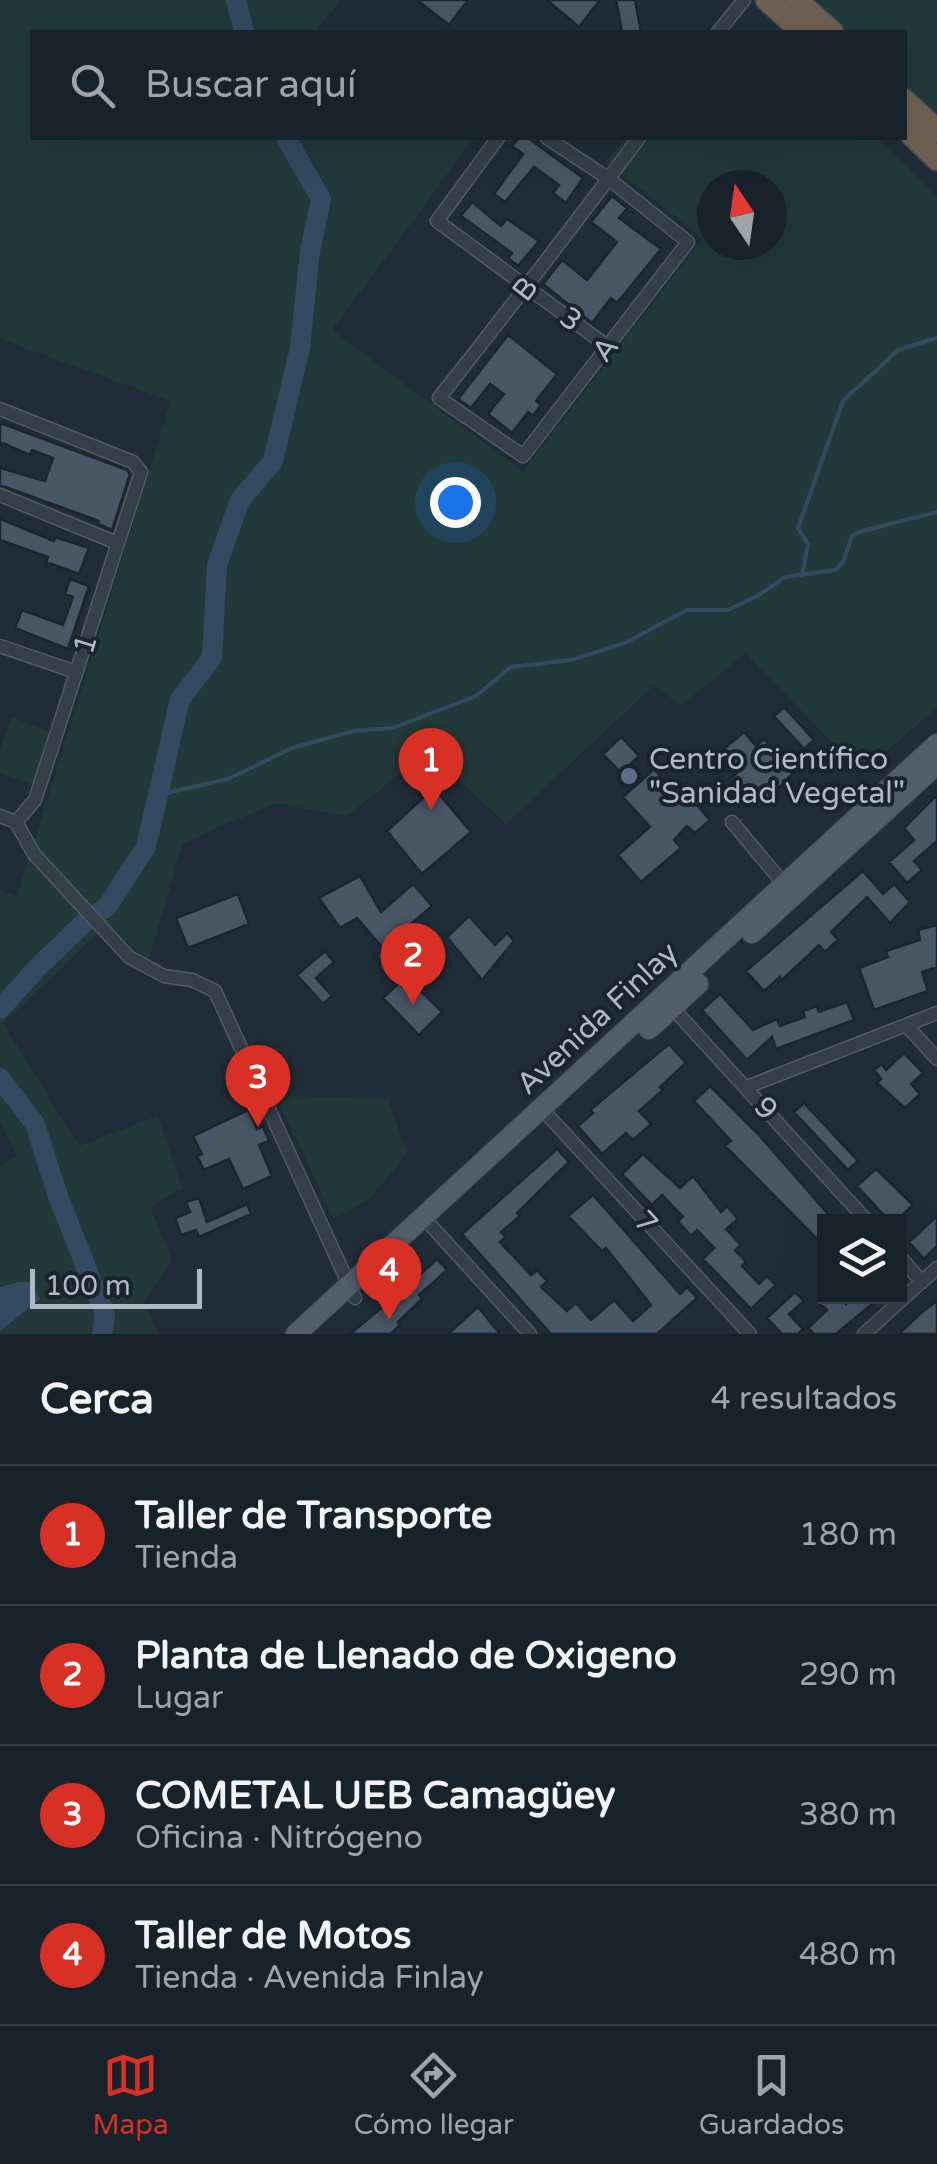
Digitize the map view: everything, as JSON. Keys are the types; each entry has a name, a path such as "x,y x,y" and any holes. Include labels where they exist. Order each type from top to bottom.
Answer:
{"highway":[{"path":"767,0 801,30"},
{"path":"796,0 830,30"},
{"path":"907,103 937,131"},
{"path":"907,130 937,158"}],"main road":[{"name":"Avenida Finlay","path":"309,1331 668,1002 937,744"},
{"name":"Avenida Finlay","path":"788,889 937,764"}],"street":[{"path":"720,30 744,0"},
{"name":"3","path":"497,140 438,221 607,346"},
{"path":"550,140 608,179"},
{"name":"B","path":"523,456 439,398 638,140"},
{"name":"A","path":"523,456 688,242 608,179"},
{"name":"1","path":"0,409 133,462 141,472 35,800 16,822"},
{"path":"0,495 116,543"},
{"path":"0,646 76,672"},
{"path":"0,816 16,822 34,854 129,957 164,976 192,980 215,991 352,1292"},
{"path":"732,822 788,889"},
{"name":"9","path":"668,1002 861,1214"},
{"path":"747,1087 937,1014"},
{"path":"906,1025 937,1059"},
{"name":"7","path":"547,1114 750,1334"},
{"path":"429,1223 530,1334"},
{"path":"907,1265 922,1282"},
{"path":"864,1334 937,1268"}],"green space":[{"path":"0,0 341,0 317,30 30,30 30,140 473,140 332,330 523,472 697,246 697,260 787,260 787,170 697,170 697,233 606,162 624,140 879,140 937,196 937,707 862,773 745,653 682,705 653,686 506,824 428,751 347,816 275,803 183,843 148,961 108,924 3,1023 79,1146 158,1116 182,1189 150,1207 172,1261 143,1302 159,1334 0,1334 0,1167 17,1156 0,1122 0,891 17,897 171,401 0,339"},
{"path":"811,0 937,0 937,117 907,88 907,30 844,30"},
{"path":"12,717 54,734 35,785 0,774 0,749"},
{"path":"288,1096 388,1099 407,1153 370,1199 334,1219 278,1101"}],"water":[{"path":"31,1282 40,1299 0,1331 0,1287"}],"building":[{"path":"417,0 468,0 449,25"},
{"path":"547,0 600,0 579,27"},
{"path":"616,0 635,0 641,30 622,30"},
{"path":"517,140 531,140 583,178 566,203 553,193 559,185 534,167 505,202 494,194 523,154 512,146"},
{"path":"612,196 627,208 619,218 661,249 617,303 611,298 592,323 543,284 562,260 587,280 617,242 591,222"},
{"path":"472,202 501,226 507,219 539,241 518,266 508,258 512,253 461,216"},
{"path":"508,335 557,374 536,401 541,405 533,416 528,412 512,433 488,414 504,394 490,384 471,408 458,399"},
{"path":"0,423 127,470 130,474 112,530 98,524 99,521 0,485 0,468 45,481 53,458 32,450 30,455 0,442"},
{"path":"0,519 54,541 55,537 89,548 79,574 46,562 48,557 0,540"},
{"path":"70,579 89,586 68,649 15,628 22,610 63,625 73,597 65,594"},
{"path":"784,707 814,740 804,749 774,716"},
{"path":"744,732 756,746 764,739 794,772 759,808 731,778 737,773 719,753"},
{"path":"621,737 639,756 621,773 603,754"},
{"path":"654,769 681,799 687,794 710,820 695,833 687,826 674,840 681,848 641,882 618,855 650,827 623,797"},
{"path":"434,788 471,832 422,874 387,831"},
{"path":"937,795 937,841 914,861 922,870 907,883 889,862 914,840 904,828"},
{"path":"863,871 883,894 894,884 910,902 890,923 867,897 831,932 838,940 825,952 819,945 782,980 780,977 764,991 746,971"},
{"path":"360,876 381,912 413,884 432,906 383,948 357,918 340,928 319,898"},
{"path":"238,894 249,924 188,948 176,918"},
{"path":"469,916 495,945 507,933 514,941 482,980 447,937"},
{"path":"937,925 937,967 922,972 928,991 874,1010 859,968 888,957 886,951 920,940 918,930"},
{"path":"325,951 334,962 316,978 332,996 323,1004 297,975"},
{"path":"406,976 442,1012 419,1035 383,998"},
{"path":"720,994 753,1030 777,1019 780,1026 805,1017 803,1011 817,1006 819,1012 847,1002 854,1020 776,1049 772,1037 747,1060 702,1010"},
{"path":"669,1044 686,1063 639,1111 651,1124 633,1140 626,1133 602,1154 578,1126 593,1113 590,1110"},
{"path":"904,1053 923,1073 911,1084 920,1094 905,1108 877,1083 881,1079 874,1070 881,1064 886,1070"},
{"path":"710,1086 759,1135 828,1214 817,1214 817,1239 725,1146 731,1141 694,1101"},
{"path":"804,1103 858,1161 848,1170 794,1112"},
{"path":"248,1110 257,1129 263,1126 269,1141 259,1145 272,1176 243,1189 229,1159 204,1170 197,1156 202,1154 193,1136"},
{"path":"557,1149 569,1162 517,1213 520,1216 501,1232 506,1237 500,1242 531,1275 537,1270 547,1281 541,1287 567,1311 576,1303 591,1320 614,1300 633,1321 651,1305 606,1248 602,1251 568,1216 593,1195 680,1294 687,1287 697,1298 657,1334 551,1334 462,1234"},
{"path":"643,1154 680,1188 693,1176 721,1212 727,1206 738,1219 726,1229 741,1245 735,1250 746,1262 742,1266 759,1284 767,1276 776,1285 751,1309 703,1259 714,1248 697,1230 691,1236 678,1221 683,1217 662,1195 652,1205 622,1174"},
{"path":"876,1169 913,1205 903,1214 883,1214 857,1186"},
{"path":"199,1198 207,1222 247,1204 251,1214 199,1237 196,1230 181,1235 175,1218 190,1212 186,1202"},
{"path":"937,1216 937,1246 924,1259 909,1242"},
{"path":"437,1259 447,1270 419,1295 422,1299 391,1334 350,1334 406,1282 409,1285"},
{"path":"795,1292 804,1301 789,1314 803,1329 798,1334 782,1334 767,1318"},
{"path":"937,1301 937,1334 899,1334 923,1311"},
{"path":"821,1304 872,1304 836,1334 814,1334 808,1328 827,1310"},
{"path":"478,1307 500,1334 448,1334"}],"waterway":[{"path":"236,0 244,30"},
{"path":"0,1009 89,918 107,907 146,847 180,699 212,658 217,565 240,500 273,461 300,348 310,251 321,199 287,140"},
{"path":"802,576 808,544 798,528 843,401 898,350 937,338"},
{"path":"158,795 228,779 292,748 353,731 393,728 476,696 511,667 571,660 625,643 687,610 728,610 785,577 835,570 843,562 852,536 859,532 937,512"},
{"path":"0,1078 35,1124 59,1199 105,1314 102,1334"}],"place":[{"name":"Centro Científico \"Sanidad Vegetal\"","path":"629,776"},
{"name":"Taller de Transporte","path":"431,810"},
{"name":"Planta de Llenado de Oxigeno","path":"413,1005"},
{"name":"COMETAL UEB Camagüey","path":"258,1127"},
{"name":"Taller de Motos","path":"389,1320"}]}
